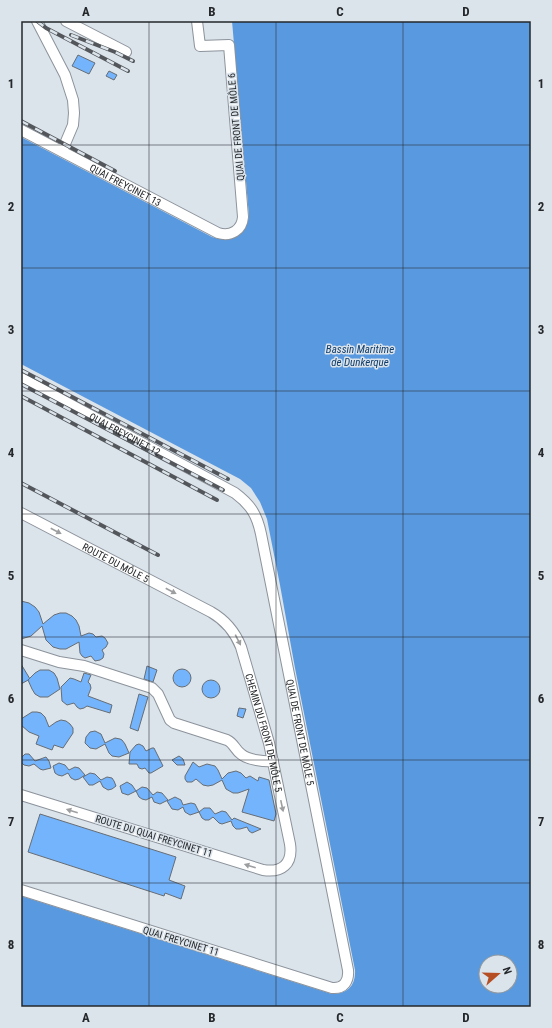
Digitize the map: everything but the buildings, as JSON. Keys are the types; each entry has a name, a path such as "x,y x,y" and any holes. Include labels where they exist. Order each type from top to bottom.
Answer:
{"street":[{"path":"37,21 65,76 73,100 73,125 62,151"},
{"path":"66,21 126,52"},
{"name":"QUAI DE FRONT DE MÔLE 6","path":"197,21 200,46 229,45 243,217 241,226 232,233"},
{"name":"QUAI FREYCINET 13","path":"21,130 218,233 232,233"},
{"name":"QUAI FREYCINET 12","path":"21,378 229,489"},
{"name":"QUAI DE FRONT DE MÔLE 5","path":"229,489 242,498 252,508 259,523 348,970 348,978 342,986"},
{"name":"ROUTE DU MÔLE 5","path":"21,513 211,612"},
{"name":"CHEMIN DU FRONT DE MÔLE 5","path":"211,612 229,626 239,642 268,736 291,848 291,856 286,864"},
{"path":"21,650 59,662 84,666 152,688 156,691 170,720 174,723 227,740 232,743 240,754 245,757 264,761 273,761"},
{"name":"ROUTE DU QUAI FREYCINET 11","path":"21,795 263,870 275,871 286,864"},
{"name":"QUAI FREYCINET 11","path":"21,890 332,988 342,986"}],"water":[{"name":"Bassin Maritime de Dunkerque","path":"232,21 531,21 531,1007 21,1007 21,896 332,994 338,994 347,990 350,988 354,980 355,970 280,585 267,519 260,502 251,488 240,479 21,364 21,137 212,237 225,239 236,236 244,228 249,216"}],"railway":[{"path":"37,21 46,28 128,71"},
{"path":"71,35 115,52 133,61"},
{"path":"21,121 115,171"},
{"path":"21,370 228,479"},
{"path":"21,384 223,490"},
{"path":"21,396 217,500"},
{"path":"21,483 158,555"}]}
